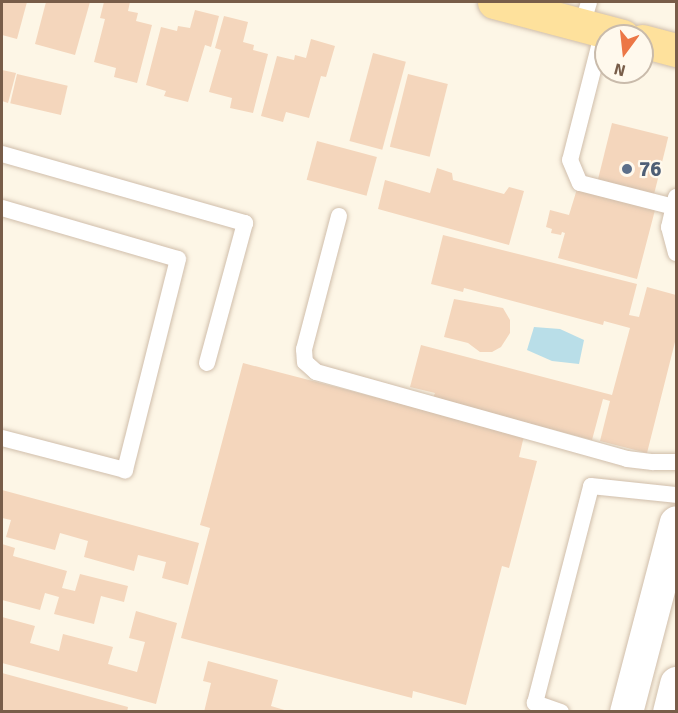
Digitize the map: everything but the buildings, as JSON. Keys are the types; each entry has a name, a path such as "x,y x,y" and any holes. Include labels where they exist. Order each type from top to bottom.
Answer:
{"main road":[{"path":"494,2 599,23"},
{"path":"654,44 676,50"},
{"path":"627,711 675,530"},
{"path":"669,711 676,683"}],"lane":[{"path":"599,23 570,160 580,183 675,202 669,227 676,254"},
{"path":"2,154 245,223 207,363"},
{"path":"2,208 178,259 125,470 2,438"},
{"path":"339,216 304,349 305,362 316,372 627,459 676,462"},
{"path":"561,711 535,703 591,486 676,495"}],"water":[{"path":"534,327 560,329 584,340 579,364 552,361 527,350"}],"place":[{"name":"76","path":"627,169"}]}
